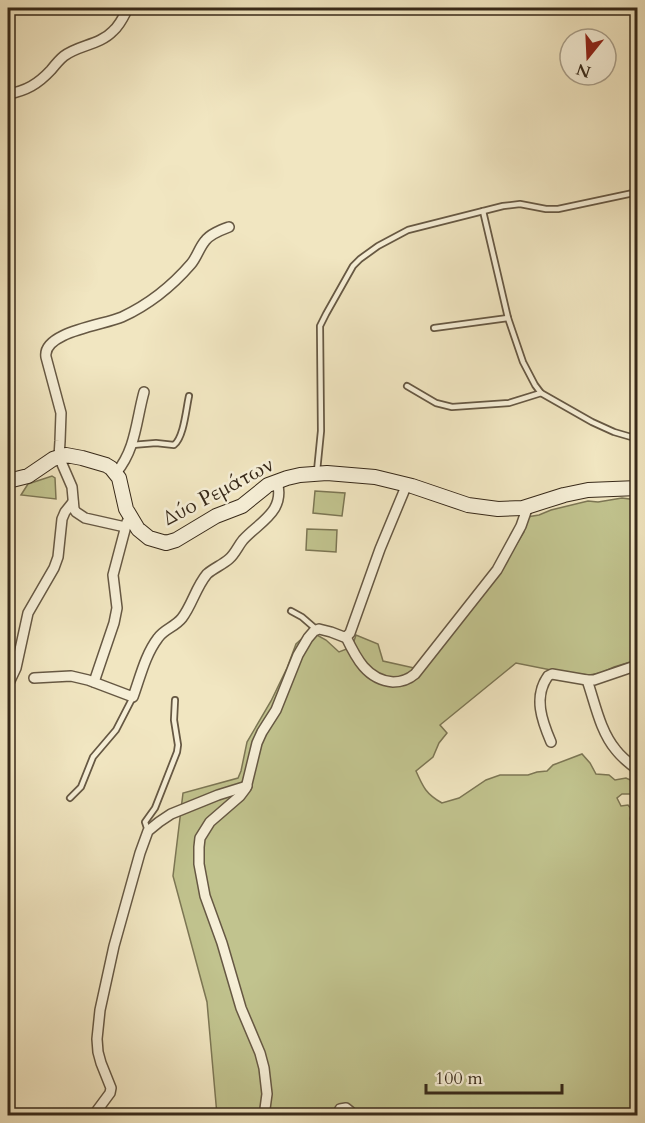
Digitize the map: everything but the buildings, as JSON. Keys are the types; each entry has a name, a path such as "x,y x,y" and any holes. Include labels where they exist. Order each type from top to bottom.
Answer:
{"street":[{"path":"8,94 33,86 43,79 62,57 112,32 128,8"},
{"path":"94,682 114,623 116,598 113,575 127,522 85,518 76,512 72,487 59,457 61,412 45,353 47,346 62,336 123,316 155,298 192,264 205,241 229,226"},
{"path":"8,481 28,476 53,459 72,456 100,462 109,466 116,473 124,463 132,445 144,392"},
{"name":"Δύο Ρεμάτων","path":"116,473 120,481 127,522 158,542 176,540 216,516 242,506 262,489 277,481 316,474 365,476 407,484 476,507 505,509 528,506 588,490 638,488"},
{"path":"34,678 71,676 133,697 158,637 183,617 208,573 231,557 244,539 262,524 273,510 279,495 277,481"},
{"path":"346,637 350,633 380,549 407,484"},
{"path":"8,685 16,669 29,610 56,563 60,525 63,515 73,502"},
{"path":"264,1116 267,1094 264,1068 241,1008 222,943 205,896 199,864 200,838 210,822 247,786 257,743 276,710 302,647 310,635 317,630 326,630 346,637 360,663 375,677 398,682 409,679 497,570 521,526 528,506"},
{"path":"551,742 540,711 540,699 545,679 548,676 552,674 587,680 603,678 638,665"},
{"path":"587,680 611,744 625,760 638,770"},
{"path":"93,1116 110,1093 111,1088 98,1052 100,1010 114,946 147,831 171,814 247,786"},
{"path":"337,1116 338,1111 343,1108 349,1109 351,1116"}],"lane":[{"path":"316,474 321,430 320,326 350,272 360,259 378,246 408,230 503,206 520,204 558,209 638,192"},
{"path":"483,211 508,318 532,380 541,393 592,422 638,439"},
{"path":"434,327 508,318"},
{"path":"407,386 436,403 452,407 510,403 541,393"},
{"path":"132,445 176,444 181,435 189,396"},
{"path":"291,611 317,630"},
{"path":"70,798 81,787 93,757 116,730 133,697"},
{"path":"147,831 145,822 155,808 177,752 175,700"}],"green space":[{"path":"52,476 55,478 56,499 21,495 28,484"},
{"path":"315,491 345,493 342,516 313,513"},
{"path":"622,498 637,500 637,660 589,675 516,663 440,725 447,733 439,743 433,757 416,771 426,790 442,803 459,798 486,780 500,775 528,775 547,771 553,765 582,754 596,774 609,775 615,780 626,778 637,783 632,794 622,794 617,798 621,806 628,805 632,810 630,819 637,825 632,859 637,867 635,875 638,881 637,1115 217,1115 207,1002 173,876 183,793 238,778 247,742 271,701 296,644 306,635 317,635 339,652 352,647 356,635 378,644 383,661 423,670 496,577 524,532 527,517 588,501 598,502"},
{"path":"307,529 337,530 336,552 306,550"}]}
